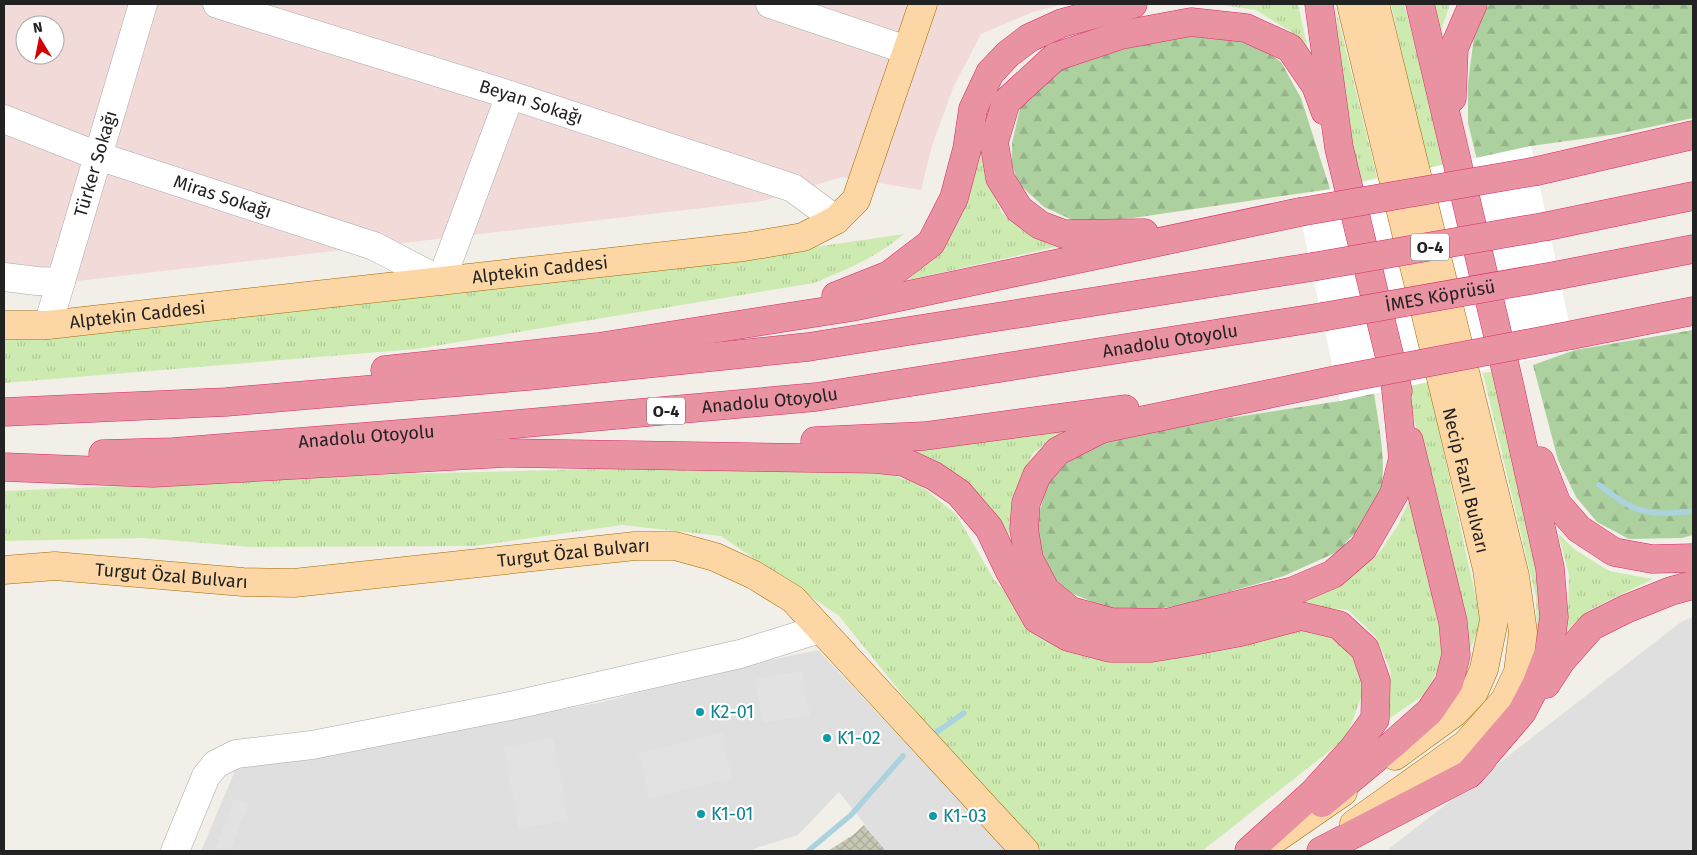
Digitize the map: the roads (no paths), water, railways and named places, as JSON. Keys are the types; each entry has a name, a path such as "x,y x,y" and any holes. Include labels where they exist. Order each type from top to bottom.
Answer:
{"highway":[{"path":"360,373 840,295 889,275 931,243 954,198 967,149 973,109 990,73 1008,54 1029,38 1062,23 1133,4"},
{"path":"1293,828 1430,711 1449,683 1456,655 1453,622 1339,148 1319,4"},
{"path":"1420,4 1509,383 1550,568 1554,616 1549,652 1536,685 1522,712 1469,774"},
{"path":"1453,145 1452,78 1454,48 1473,4"},
{"path":"1300,212 1144,233 1064,234 1040,225 1019,209 1000,178 994,142 1006,102 1055,57 1121,35 1191,22 1246,28 1290,48 1316,86 1339,148"},
{"path":"1536,171 1693,135"},
{"path":"4,408 360,373 598,347 852,306 1300,212 1536,171 1693,147"},
{"name":"O-4","path":"4,412 226,402 529,376 808,347 1312,268 1548,226 1693,196"},
{"name":"İMES Köprüsü","path":"1322,317 1693,249"},
{"path":"1395,381 1403,458 1394,494 1363,548 1333,574 1293,591 1166,623 1112,622 1070,611 1046,591 1028,559 1024,529 1026,503 1037,476 1058,451 1101,430 1336,380 1693,311"},
{"path":"1572,335 1693,316"},
{"name":"Anadolu Otoyolu","path":"4,458 173,452 450,430 816,397 1322,317"},
{"path":"566,454 926,436 1336,380"},
{"path":"1509,383 1557,504 1579,529 1614,552 1652,558 1693,558"},
{"path":"4,467 153,473 505,453 876,459 904,462 934,476 959,493 989,528 1037,619 1068,637 1110,648 1150,648 1241,632 1301,616 1339,625 1365,648 1376,681 1375,719 1353,749 1313,792 1249,851"},
{"path":"1321,851 1469,774 1522,719 1561,661 1592,626 1662,595 1693,585"}],"main road":[{"name":"Alptekin Caddesi","path":"4,325 48,325 744,247 803,237 836,220 856,200 923,4"},
{"name":"Necip Fazıl Bulvarı","path":"1255,851 1293,828 1454,713 1474,692 1484,668 1494,620 1487,569 1351,4"},
{"name":"Necip Fazıl Bulvarı","path":"1317,851 1466,744 1505,700 1518,672 1523,632 1515,576 1375,4"},
{"name":"Turgut Özal Bulvarı","path":"4,570 55,566 243,582 294,583 635,546 675,546 715,557 754,575 793,599 1025,851"}],"street":[{"name":"Türker Sokağı","path":"48,325 143,4"},
{"name":"Beyan Sokağı","path":"217,4 510,95 794,188 836,220"},
{"path":"770,4 907,50"},
{"path":"441,280 510,95"},
{"name":"Miras Sokağı","path":"4,119 98,156 374,246 441,280"},
{"path":"4,277 61,282"},
{"path":"175,851 206,776 216,764 236,754 312,745 515,705 740,654 820,629"}],"waterway":[{"path":"1599,485 1637,509 1661,513 1693,511"},
{"path":"931,736 964,713"},
{"path":"808,851 851,815 903,756"}],"place":[{"name":"K2-01","path":"700,712"},
{"name":"K1-02","path":"827,738"},
{"name":"K1-01","path":"701,814"},
{"name":"K1-03","path":"933,816"}]}
